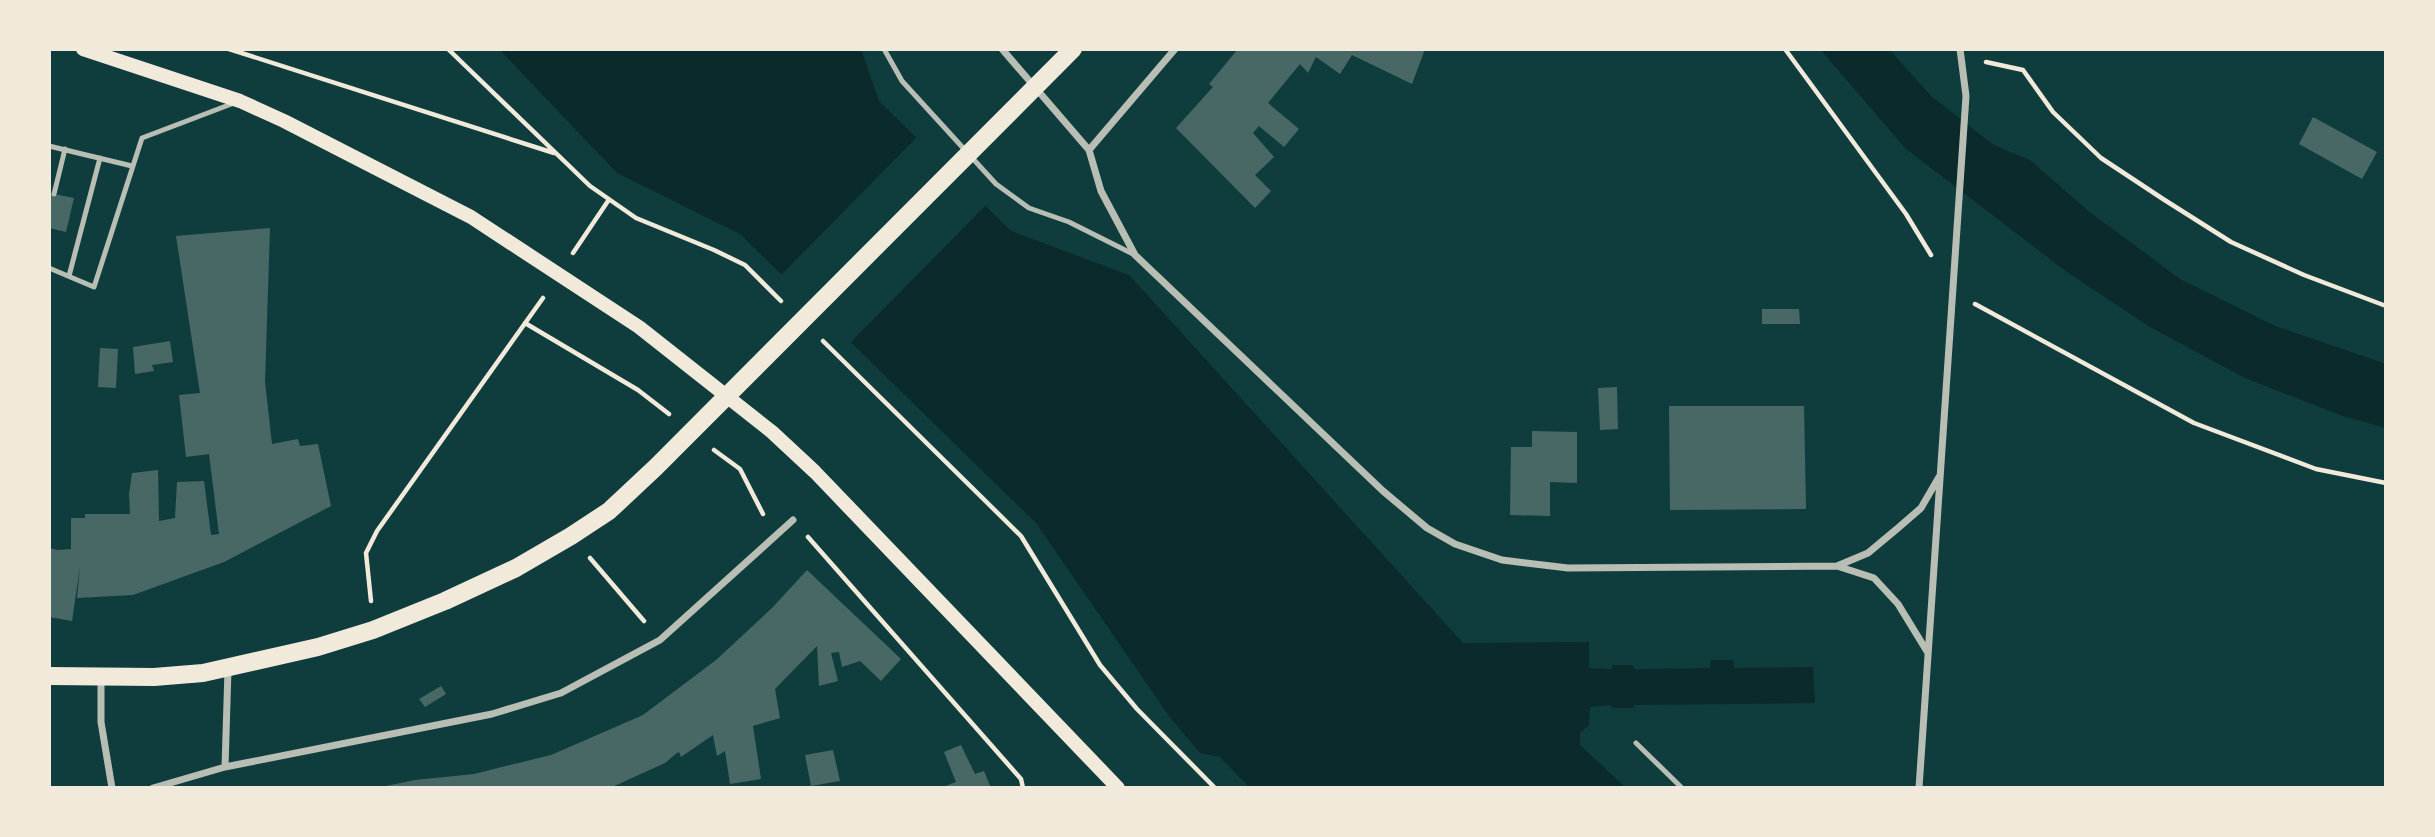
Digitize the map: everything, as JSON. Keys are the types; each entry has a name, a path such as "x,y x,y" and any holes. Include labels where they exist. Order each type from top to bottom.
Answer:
{"main road":[{"path":"83,49 240,101 284,121 471,217 639,327 772,432 863,520 1118,788"},
{"path":"49,676 154,677 203,673 318,647 373,630 445,601 516,568 571,536 609,511 656,467 1073,49"}],"street":[{"path":"1002,49 1089,150 1101,191 1135,255 1383,491 1427,528 1455,544 1502,560 1568,568 1837,566 1874,578 1898,604 1928,653"},
{"path":"1089,150 1175,49"},
{"path":"1919,788 1966,96 1961,52"},
{"path":"1837,566 1868,553 1922,508 1941,474"},
{"path":"153,788 225,767 503,711 561,693 660,640 793,520"},
{"path":"225,767 228,669"},
{"path":"101,678 101,722 112,788"}],"lane":[{"path":"884,49 902,81 996,184 1029,208 1069,222 1135,255"},
{"path":"49,268 94,288 142,138 240,101"},
{"path":"49,146 132,166"},
{"path":"54,194 65,149"},
{"path":"69,276 100,158"},
{"path":"1636,743 1682,788"}],"path":[{"path":"229,49 555,154"},
{"path":"448,49 555,154 608,201 636,218 745,265 784,304"},
{"path":"1785,49 1906,214 1954,292 2194,423 2316,468 2386,483"},
{"path":"1961,52 2023,70 2053,112 2101,158 2231,242 2304,275 2386,306"},
{"path":"373,630 366,553 377,531 608,201"},
{"path":"814,333 1021,536 1101,665 1137,709 1215,788"},
{"path":"793,520 1021,779 1023,788"},
{"path":"571,536 660,640"}],"water":[{"path":"499,49 861,49 879,101 1011,231 1129,275 1463,643 1589,642 1589,668 1612,669 1612,665 1633,665 1634,669 1710,668 1711,660 1733,660 1734,668 1813,667 1815,703 1590,707 1589,725 1580,733 1580,745 1626,788 1250,788 1220,757 1200,753 1169,716 1036,523 740,234 617,173"},
{"path":"1820,49 1889,49 1931,96 1994,145 2030,160 2087,210 2180,279 2273,325 2386,364 2386,428 2343,416 2245,378 2150,327 2067,272 1906,149"}],"pier":[{"path":"919,135 988,203 848,345 779,277"}],"building":[{"path":"1238,49 1425,49 1412,84 1352,55 1340,74 1316,57 1308,73 1300,64 1268,103 1299,129 1284,147 1259,126 1253,133 1274,157 1255,175 1271,191 1255,208 1176,128 1213,87 1209,84"},
{"path":"2313,117 2377,152 2362,179 2299,144"},
{"path":"49,193 74,198 66,232 49,228"},
{"path":"270,228 265,382 272,444 298,439 300,446 318,444 331,506 224,562 133,595 77,598 80,567 72,621 49,617 49,548 71,549 71,518 85,518 85,514 130,514 132,473 158,470 159,521 175,518 177,482 204,481 211,535 219,534 209,454 186,457 179,395 200,393 176,236"},
{"path":"1762,309 1799,309 1800,324 1762,324"},
{"path":"170,341 173,362 152,365 154,371 135,374 133,347"},
{"path":"100,348 118,349 116,388 98,387"},
{"path":"1617,387 1618,429 1600,430 1598,388"},
{"path":"1669,406 1804,406 1806,509 1670,510"},
{"path":"1532,431 1577,432 1577,483 1550,482 1550,516 1510,515 1511,447 1532,447"},
{"path":"807,570 901,659 881,681 860,661 842,667 839,652 831,653 838,681 819,686 817,646 775,689 780,718 753,726 761,779 730,784 725,751 717,756 713,735 681,757 679,752 665,763 610,788 376,788 415,780 474,774 551,755 643,715 716,660 772,608"},
{"path":"441,686 446,694 425,707 419,699"},
{"path":"961,745 975,774 984,771 991,788 940,788 956,782 944,752"},
{"path":"833,750 840,781 811,786 805,755"}]}
